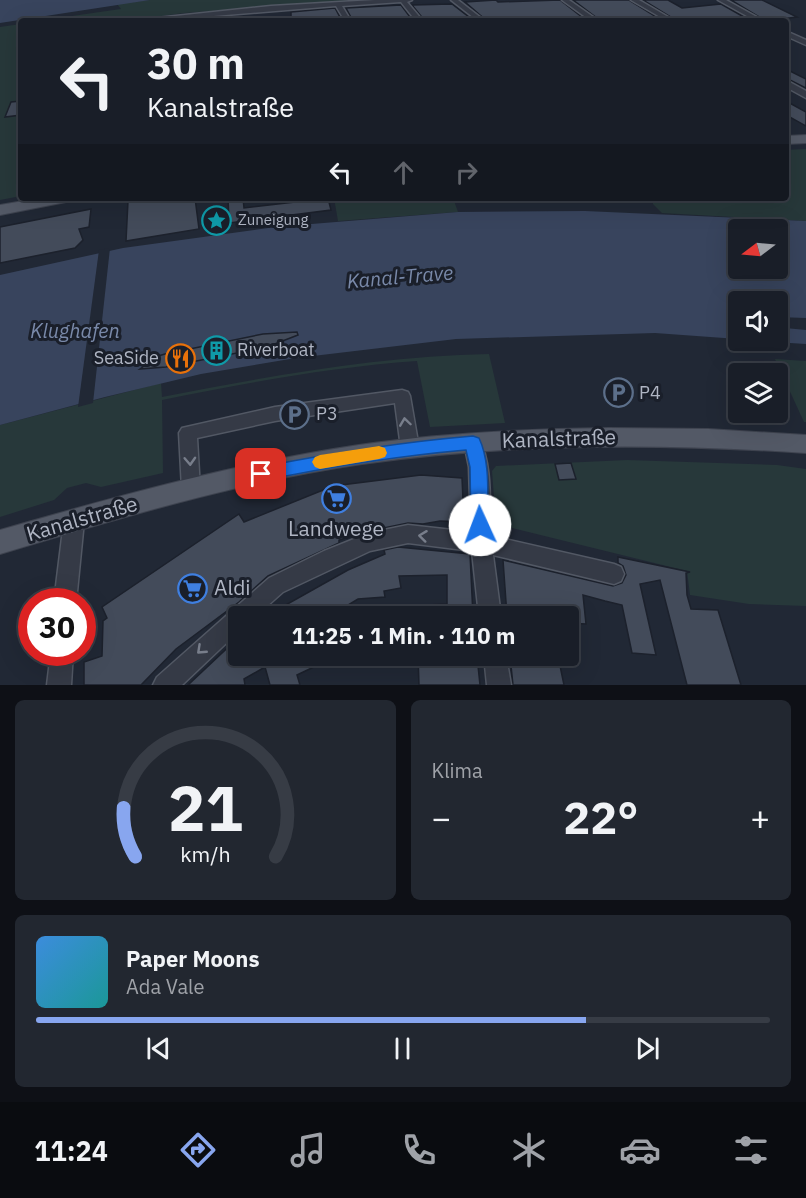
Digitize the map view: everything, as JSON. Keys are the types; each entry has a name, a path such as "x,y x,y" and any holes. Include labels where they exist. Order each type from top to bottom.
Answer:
{"main road":[{"path":"789,140 806,139"},
{"path":"0,210 50,201"},
{"name":"Kanalstraße","path":"0,542 191,489 325,461 410,448 559,437 650,435 806,444"}],"street":[{"path":"402,0 417,18"},
{"path":"178,18 272,11 337,3 409,0"},
{"path":"454,0 478,18"},
{"path":"565,0 592,18"},
{"path":"634,0 667,18"},
{"path":"721,0 755,18"},
{"path":"337,3 346,18"},
{"path":"789,34 806,43"},
{"path":"789,85 806,94"},
{"path":"191,489 188,432 275,414 402,396 410,448"},
{"path":"473,443 478,467 481,543 489,606"},
{"path":"67,588 74,521"},
{"path":"252,606 276,585 369,542 408,534 481,543 614,574"},
{"path":"165,685 228,627"},
{"path":"59,685 61,666"},
{"path":"496,666 499,685"}],"shaded area":[{"path":"150,0 368,0 184,13 146,18 58,18 121,9 117,4"},
{"path":"18,24 18,197 0,200 0,27"},
{"path":"806,149 806,221 662,213 652,201 789,201 789,150"},
{"path":"335,201 454,201 458,212 338,221"},
{"path":"489,354 505,423 430,427 417,361 289,376 162,400 163,473 101,487 86,483 67,488 54,500 0,517 0,425 161,383 162,397 366,363"},
{"path":"775,359 806,361 806,422 788,387 788,363 777,363"},
{"path":"627,460 777,465 806,469 806,606 749,604 690,595 687,571 496,524 492,471 496,466"}],"water":[{"path":"0,0 150,0 33,18 18,18 18,20 0,23"},
{"name":"Klughafen","path":"585,211 762,219 728,219 728,279 788,279 788,220 806,221 806,318 788,317 788,291 728,291 728,338 655,333 456,339 296,358 201,374 0,425 0,275 123,248 275,227 458,212"},
{"path":"788,328 806,330 806,344 788,343"}],"pier":[{"path":"110,248 93,403 78,407 99,250"}],"building":[{"path":"560,0 583,18 484,18 465,2"},
{"path":"573,0 629,0 658,18 597,18"},
{"path":"643,0 668,0 682,8 721,4 746,18 672,18"},
{"path":"731,0 762,0 797,17 789,18 761,18"},
{"path":"452,4 470,18 423,18 412,5"},
{"path":"401,5 411,18 351,18 346,8"},
{"path":"335,8 340,18 291,18 291,12"},
{"path":"789,70 806,79 806,88 789,80"},
{"path":"18,101 18,115 5,117 11,102"},
{"path":"789,103 806,112 806,126 789,117"},
{"path":"128,201 195,201 199,229 126,241"},
{"path":"228,201 243,201 244,208 303,201 329,201 331,210 229,223"},
{"path":"91,209 89,227 79,229 83,240 75,248 0,263 0,227"},
{"name":"Riverboat","path":"297,332 298,335 267,347 166,367 140,369 158,356 165,354 263,334"},
{"path":"571,463 576,479 559,480 555,464"},
{"path":"421,475 462,478 464,522 408,523 339,540 339,543 268,576 239,602 234,606 228,606 228,610 176,649 141,685 84,685 84,666 96,666 96,658 102,656 103,621 107,618 102,607 239,514 244,522 333,486"},
{"path":"398,547 470,554 473,606 409,606 447,604 447,575 399,576 401,588 384,591 385,597 358,599 346,606 284,606 348,570 385,554 384,550"},
{"path":"618,557 690,572 686,573 687,595 691,609 718,610 741,685 687,685 660,580 640,584 656,655 632,653 622,605 583,595 586,624 579,624 579,606 506,606 503,560 613,586 622,583 626,575 623,566 618,563"},
{"path":"228,647 228,666 316,666 297,675 300,685 270,685 265,667 244,679 245,685 188,685"},
{"path":"418,666 478,666 480,685 419,685"},
{"path":"511,666 560,666 564,685 513,685"}],"slow traffic":[{"path":"320,462 379,453"}],"place":[{"name":"Zuneigung","path":"217,220"},
{"name":"Riverboat","path":"216,350"},
{"name":"SeaSide","path":"180,358"},
{"name":"P4","path":"618,393"},
{"name":"P3","path":"295,414"},
{"name":"Landwege","path":"336,498"},
{"name":"Aldi","path":"193,588"}],"route":[{"path":"261,474 325,461 410,448 473,443 478,467 480,525"}],"water label":[{"name":"Kanal-Trave","path":"400,277"}]}
